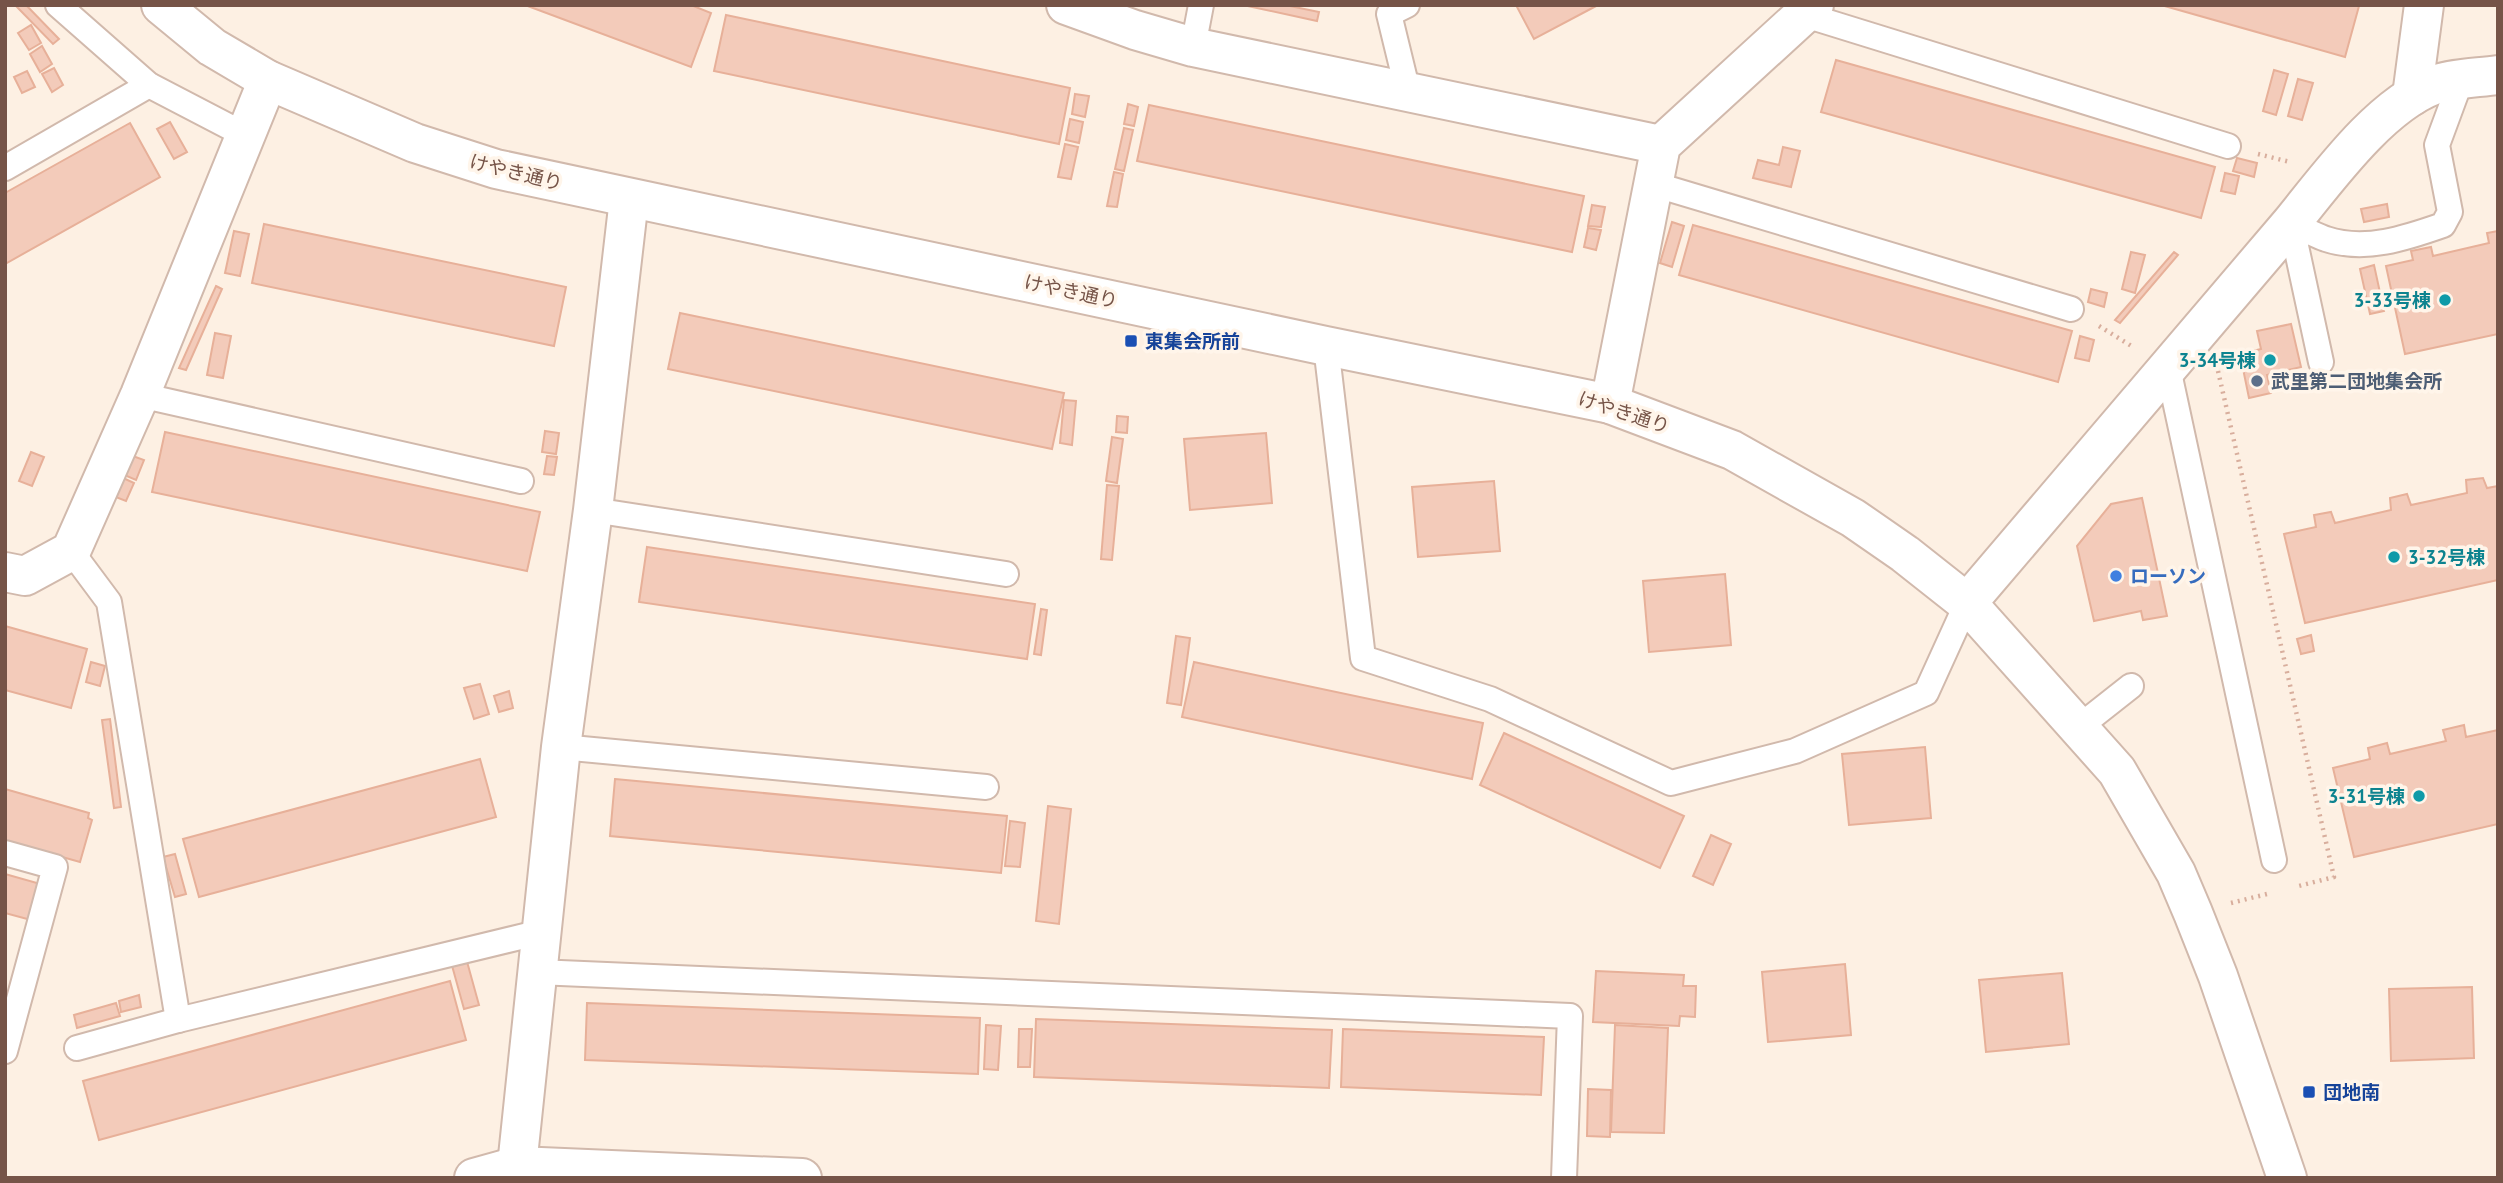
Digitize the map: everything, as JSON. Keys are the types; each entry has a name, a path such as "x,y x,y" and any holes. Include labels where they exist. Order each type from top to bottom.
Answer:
{"street":[{"name":"けやき通り","path":"161,5 212,47 268,80 415,143 496,169 1610,404 1732,450 1853,518 1905,554 1967,603 2117,771 2176,873 2193,913 2218,976 2287,1178"},
{"path":"1066,5 1193,47 1661,145"},
{"path":"2412,96 2424,5"},
{"path":"1610,404 1661,145 1810,10"},
{"path":"1967,603 2332,173 2383,118 2412,96 2433,85 2479,77"},
{"path":"5,572 25,576 71,551 140,395 268,80"},
{"path":"517,1166 561,747 593,510 629,199"},
{"path":"474,1178 517,1166 802,1178"}],"lane":[{"path":"58,5 149,85 245,135"},
{"path":"1193,47 1201,5"},
{"path":"1407,5 1389,14 1408,92"},
{"path":"1810,10 2228,146"},
{"path":"2291,223 2328,240 2365,245 2410,236 2443,225 2450,212 2437,145 2479,77"},
{"path":"5,168 149,85"},
{"path":"1653,184 2071,309"},
{"path":"2291,223 2321,362"},
{"path":"1326,346 1363,658 1490,699 1671,783 1795,751 1926,692 1967,603"},
{"path":"2168,368 2274,860"},
{"path":"140,395 521,481"},
{"path":"593,510 1006,573"},
{"path":"71,551 109,602 177,1020"},
{"path":"2079,727 2130,687"},
{"path":"561,747 986,787"},
{"path":"5,853 55,867 5,1051"},
{"path":"77,1048 177,1020 541,932"},
{"path":"537,972 1570,1016 1564,1178"}],"path":[{"path":"2228,146 2332,173"},
{"path":"2071,309 2168,368"},
{"path":"2207,322 2334,877 2283,890"},
{"path":"2193,913 2270,893"}],"building":[{"path":"15,5 26,5 59,39 53,44"},
{"path":"525,5 691,5 711,13 691,67"},
{"path":"1243,5 1285,5 1319,12 1317,21"},
{"path":"1516,5 1598,5 1534,39"},
{"path":"2161,5 2357,5 2359,6 2345,57"},
{"path":"726,15 1070,88 1059,144 714,71"},
{"path":"31,25 41,43 29,50 18,33"},
{"path":"42,46 52,64 40,72 30,54"},
{"path":"1836,60 2215,167 2201,218 1821,112"},
{"path":"54,68 63,85 52,92 42,74"},
{"path":"2274,70 2288,74 2276,115 2263,111"},
{"path":"27,71 35,87 22,93 14,77"},
{"path":"2298,79 2313,83 2302,120 2288,116"},
{"path":"1075,94 1089,96 1085,117 1072,114"},
{"path":"1128,104 1138,107 1134,126 1124,124"},
{"path":"1149,105 1584,196 1572,252 1137,161"},
{"path":"1070,119 1083,122 1079,143 1066,140"},
{"path":"170,122 187,152 174,159 157,129"},
{"path":"130,123 160,177 5,264 5,193"},
{"path":"1124,128 1133,130 1124,171 1115,169"},
{"path":"1065,144 1078,147 1071,179 1058,177"},
{"path":"1783,147 1800,151 1791,187 1753,178 1758,160 1779,165"},
{"path":"2237,158 2257,163 2254,177 2233,171"},
{"path":"1114,172 1123,174 1117,207 1107,206"},
{"path":"2225,173 2239,176 2235,194 2221,191"},
{"path":"2387,204 2389,217 2364,222 2361,209"},
{"path":"1592,205 1605,207 1601,227 1588,226"},
{"path":"1672,222 1684,226 1672,267 1660,263"},
{"path":"264,224 566,287 554,346 252,283"},
{"path":"1693,225 2072,331 2058,382 1679,275"},
{"path":"1588,228 1601,230 1596,250 1584,247"},
{"path":"234,231 249,234 240,276 225,273"},
{"name":"3-33号棟","path":"2498,231 2498,334 2405,354 2386,266 2413,260 2411,251 2431,247 2433,256 2489,243 2487,233"},
{"path":"2131,252 2145,255 2135,293 2122,289"},
{"path":"2174,252 2178,255 2120,323 2115,320"},
{"path":"2374,265 2384,311 2370,314 2360,269"},
{"path":"216,286 222,289 186,370 179,368"},
{"path":"2091,289 2107,293 2104,307 2088,302"},
{"path":"680,313 1064,393 1052,449 668,369"},
{"name":"3-34号棟","path":"2291,324 2301,367 2267,375 2271,393 2249,398 2240,354 2261,349 2257,331"},
{"path":"215,333 231,336 223,378 207,375"},
{"path":"2080,336 2094,340 2089,361 2075,358"},
{"path":"1064,400 1076,401 1072,445 1060,443"},
{"path":"1117,416 1128,417 1127,433 1116,432"},
{"path":"545,431 559,433 556,454 542,452"},
{"path":"165,432 540,512 527,571 152,492"},
{"path":"1266,433 1272,503 1190,510 1184,439"},
{"path":"1112,437 1123,439 1117,483 1106,481"},
{"path":"31,452 44,457 32,486 19,481"},
{"path":"130,455 144,460 136,480 122,474"},
{"path":"547,456 557,457 554,475 544,474"},
{"path":"121,477 134,483 126,501 113,496"},
{"name":"3-32号棟","path":"2483,478 2487,488 2498,486 2498,580 2305,623 2284,534 2316,527 2314,515 2331,512 2335,523 2391,510 2390,498 2407,494 2411,505 2467,493 2466,480"},
{"path":"1494,481 1500,551 1418,557 1412,487"},
{"path":"1107,485 1119,486 1112,560 1101,559"},
{"path":"2142,498 2167,616 2143,620 2141,611 2094,621 2077,546 2111,504"},
{"path":"647,547 1035,604 1027,659 639,602"},
{"path":"1725,574 1731,645 1649,652 1643,581"},
{"path":"1041,609 1047,610 1041,655 1034,654"},
{"path":"5,626 87,649 71,708 5,690"},
{"path":"2311,635 2314,651 2301,654 2297,639"},
{"path":"1176,636 1190,638 1181,705 1167,703"},
{"path":"91,662 105,666 100,686 86,682"},
{"path":"1194,662 1483,723 1472,779 1182,717"},
{"path":"480,684 489,714 474,719 464,688"},
{"path":"509,691 513,708 499,712 494,696"},
{"path":"110,719 121,807 114,808 102,720"},
{"name":"3-31号棟","path":"2464,725 2466,737 2498,730 2498,824 2354,857 2333,768 2370,759 2368,748 2387,743 2390,754 2446,741 2443,730"},
{"path":"1504,733 1684,816 1660,868 1480,785"},
{"path":"1925,747 1931,818 1849,825 1842,754"},
{"path":"480,759 496,817 199,897 183,839"},
{"path":"615,779 1007,816 1001,873 610,836"},
{"path":"5,789 89,813 88,818 92,820 80,862 5,841"},
{"path":"1048,806 1071,809 1059,924 1036,921"},
{"path":"1010,821 1025,823 1020,867 1005,866"},
{"path":"1711,835 1731,844 1713,885 1693,876"},
{"path":"175,854 186,894 175,897 163,857"},
{"path":"5,874 37,883 39,893 31,920 5,913"},
{"path":"466,958 479,1005 464,1009 451,962"},
{"path":"1845,964 1851,1035 1768,1042 1762,972"},
{"path":"1596,971 1684,975 1683,986 1696,986 1695,1017 1680,1016 1679,1026 1593,1022"},
{"path":"2062,973 2069,1044 1986,1052 1979,980"},
{"path":"450,981 466,1040 99,1140 83,1081"},
{"path":"2472,987 2474,1058 2391,1061 2389,989"},
{"path":"139,995 141,1007 121,1012 119,1001"},
{"path":"116,1003 120,1016 77,1028 74,1015"},
{"path":"587,1003 980,1018 978,1074 585,1060"},
{"path":"1036,1019 1332,1030 1329,1088 1034,1077"},
{"path":"986,1025 1001,1026 998,1070 984,1069"},
{"path":"1615,1025 1668,1028 1664,1133 1611,1132"},
{"path":"1019,1029 1032,1029 1030,1067 1018,1067"},
{"path":"1343,1029 1544,1037 1541,1095 1341,1087"},
{"path":"1588,1089 1611,1090 1610,1137 1587,1136"}],"place":[{"name":"3-33号棟","path":"2445,300"},
{"name":"東集会所前","path":"1131,341"},
{"name":"3-34号棟","path":"2270,360"},
{"name":"武里第二団地集会所","path":"2257,381"},
{"name":"3-32号棟","path":"2394,557"},
{"name":"ローソン","path":"2116,576"},
{"name":"3-31号棟","path":"2419,796"},
{"name":"団地南","path":"2309,1092"}]}
